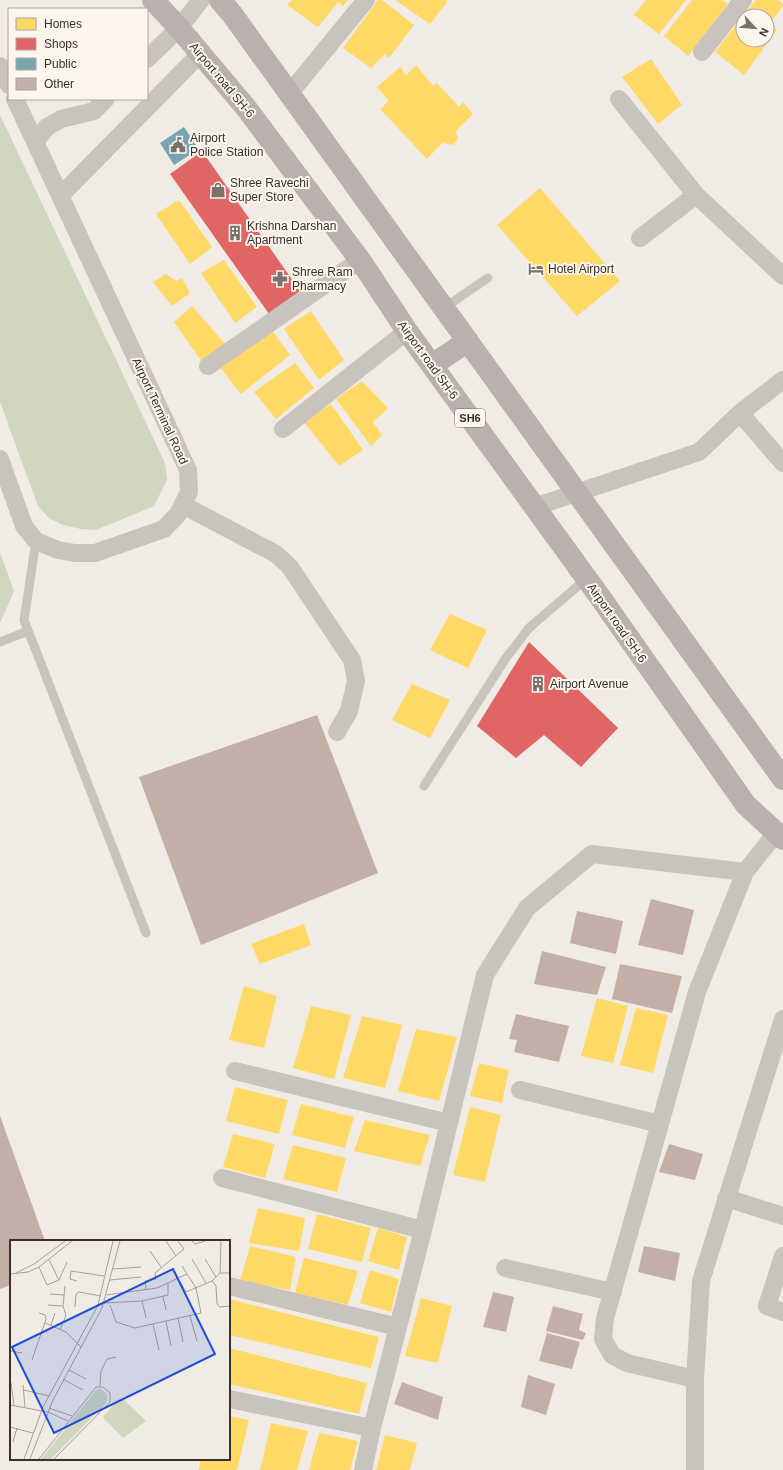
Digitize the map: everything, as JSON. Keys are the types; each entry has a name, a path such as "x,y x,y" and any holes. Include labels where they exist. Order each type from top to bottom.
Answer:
{"main road":[{"name":"Airport road SH-6","path":"154,0 247,109 360,260 432,365 586,579 746,806 780,836"},
{"path":"220,0 232,14 290,94 783,779"},
{"path":"432,365 468,341"}],"street":[{"path":"148,58 179,28 201,0"},
{"path":"290,94 366,0"},
{"path":"702,52 743,0"},
{"path":"60,196 200,54"},
{"path":"0,66 8,83"},
{"path":"619,99 696,195 783,276"},
{"name":"Airport Terminal Road","path":"0,459 24,526 36,540 58,550 75,553 95,553 164,528 178,514 189,492 188,470 15,100"},
{"path":"35,142 46,128 61,120 94,111 105,100"},
{"path":"640,238 696,195"},
{"path":"208,366 360,260"},
{"path":"283,429 408,331"},
{"path":"534,507 699,452 740,413 783,380"},
{"path":"740,413 783,462"},
{"path":"183,505 276,554 290,567 352,660 356,681 349,711 337,732"},
{"path":"695,1379 627,1363 612,1355 603,1340 605,1318 697,992 745,872 780,836"},
{"path":"363,1470 372,1428 423,1230 485,975 527,908 592,854 745,872"},
{"path":"691,1470 701,1281 783,1019"},
{"path":"235,1071 449,1123"},
{"path":"520,1090 660,1124"},
{"path":"222,1178 423,1230"},
{"path":"726,1198 783,1216"},
{"path":"783,1256 767,1306 783,1312"},
{"path":"504,1268 613,1292"},
{"path":"230,1286 398,1327"},
{"path":"230,1399 372,1428"}],"lane":[{"path":"444,308 488,278"},
{"path":"36,540 24,620 146,933"},
{"path":"424,786 506,658 529,628 586,579"},
{"path":"0,642 28,631"}],"green space":[{"path":"0,115 165,463 167,480 154,506 96,530 81,529 63,525 49,518 38,506 0,402"},
{"path":"0,552 14,591 0,623"}],"building: Homes":[{"path":"292,0 348,0 343,6 338,2 318,27 287,5"},
{"path":"378,0 382,0 414,25 389,58 385,54 371,68 343,48"},
{"path":"395,0 445,0 447,2 430,24"},
{"path":"646,0 686,0 659,34 634,15"},
{"path":"692,0 722,0 728,4 688,56 664,36"},
{"path":"756,0 779,0 783,6 775,16 775,8 750,8"},
{"path":"735,26 735,48 764,48 744,75 715,52"},
{"path":"651,59 682,105 658,124 622,77"},
{"path":"416,65 433,86 437,83 459,107 463,102 473,114 455,132 458,137 456,142 452,145 443,142 427,159 380,109 389,101 377,87 400,67 406,75"},
{"path":"540,188 620,281 577,316 497,225"},
{"path":"179,200 212,247 190,264 156,214"},
{"path":"224,260 257,307 235,323 201,273"},
{"path":"166,274 176,281 182,278 190,293 172,306 153,282"},
{"path":"192,306 227,346 202,362 174,322"},
{"path":"311,311 344,360 319,380 284,329"},
{"path":"273,332 290,355 241,394 219,366"},
{"path":"295,363 314,388 276,419 254,392"},
{"path":"362,381 388,408 373,422 382,435 371,446 336,399"},
{"path":"331,404 363,450 339,466 304,422"},
{"path":"450,614 487,630 468,668 430,650"},
{"path":"412,684 450,700 430,738 392,720"},
{"path":"304,924 311,945 260,964 251,944"},
{"path":"244,986 277,996 264,1048 229,1040"},
{"path":"597,998 628,1006 613,1063 581,1056"},
{"path":"311,1006 351,1015 334,1079 293,1068"},
{"path":"636,1008 668,1015 653,1073 620,1065"},
{"path":"362,1016 402,1025 385,1088 343,1078"},
{"path":"416,1029 457,1037 439,1101 398,1091"},
{"path":"479,1063 509,1070 502,1103 470,1096"},
{"path":"235,1087 288,1100 279,1134 226,1121"},
{"path":"301,1104 354,1117 345,1148 292,1135"},
{"path":"470,1107 501,1115 485,1182 453,1175"},
{"path":"365,1120 430,1135 420,1166 354,1151"},
{"path":"233,1134 275,1144 265,1178 223,1167"},
{"path":"293,1145 346,1158 337,1192 283,1179"},
{"path":"258,1208 305,1218 299,1251 249,1243"},
{"path":"317,1214 371,1228 362,1262 308,1249"},
{"path":"378,1228 407,1237 399,1270 368,1261"},
{"path":"250,1246 296,1257 290,1290 240,1281"},
{"path":"304,1258 358,1271 348,1305 295,1293"},
{"path":"370,1270 399,1279 391,1312 360,1303"},
{"path":"421,1298 452,1306 438,1363 405,1356"},
{"path":"230,1299 379,1337 371,1368 230,1335"},
{"path":"230,1348 367,1383 359,1414 230,1384"},
{"path":"230,1416 249,1420 237,1470 199,1470 201,1460 230,1460"},
{"path":"271,1423 308,1431 297,1470 260,1470"},
{"path":"319,1433 358,1441 350,1470 309,1470"},
{"path":"385,1435 417,1443 410,1470 376,1470"}],"building: Shops":[{"name":"Krishna Darshan Apartment","path":"202,151 300,291 269,314 170,174"},
{"name":"Airport Avenue","path":"529,642 618,728 581,767 544,735 516,758 477,726"}],"building: Public":[{"name":"Airport Police Station","path":"184,127 197,147 196,151 174,165 160,143"}],"building: Other":[{"path":"317,715 378,873 201,945 139,777"},
{"path":"651,899 694,910 683,955 638,945"},
{"path":"577,911 623,921 616,954 570,943"},
{"path":"542,951 606,967 597,995 534,984"},
{"path":"620,964 682,976 672,1013 612,999"},
{"path":"516,1014 569,1026 559,1062 514,1052 517,1040 509,1039"},
{"path":"0,1116 45,1240 10,1240 10,1285 0,1289"},
{"path":"669,1144 703,1154 695,1180 659,1172"},
{"path":"644,1246 680,1253 675,1281 638,1272"},
{"path":"493,1292 514,1297 506,1332 483,1327"},
{"path":"553,1306 583,1314 579,1330 586,1333 583,1340 546,1331"},
{"path":"547,1333 580,1342 572,1369 539,1361"},
{"path":"528,1375 555,1384 546,1415 521,1407"},
{"path":"402,1382 443,1397 438,1420 394,1404"}],"place":[{"name":"Airport Police Station","path":"178,145"},
{"name":"Shree Ravechi Super Store","path":"218,190"},
{"name":"Krishna Darshan Apartment","path":"235,233"},
{"name":"Hotel Airport","path":"536,269"},
{"name":"Shree Ram Pharmacy","path":"280,279"},
{"name":"Airport Avenue","path":"538,684"}]}
